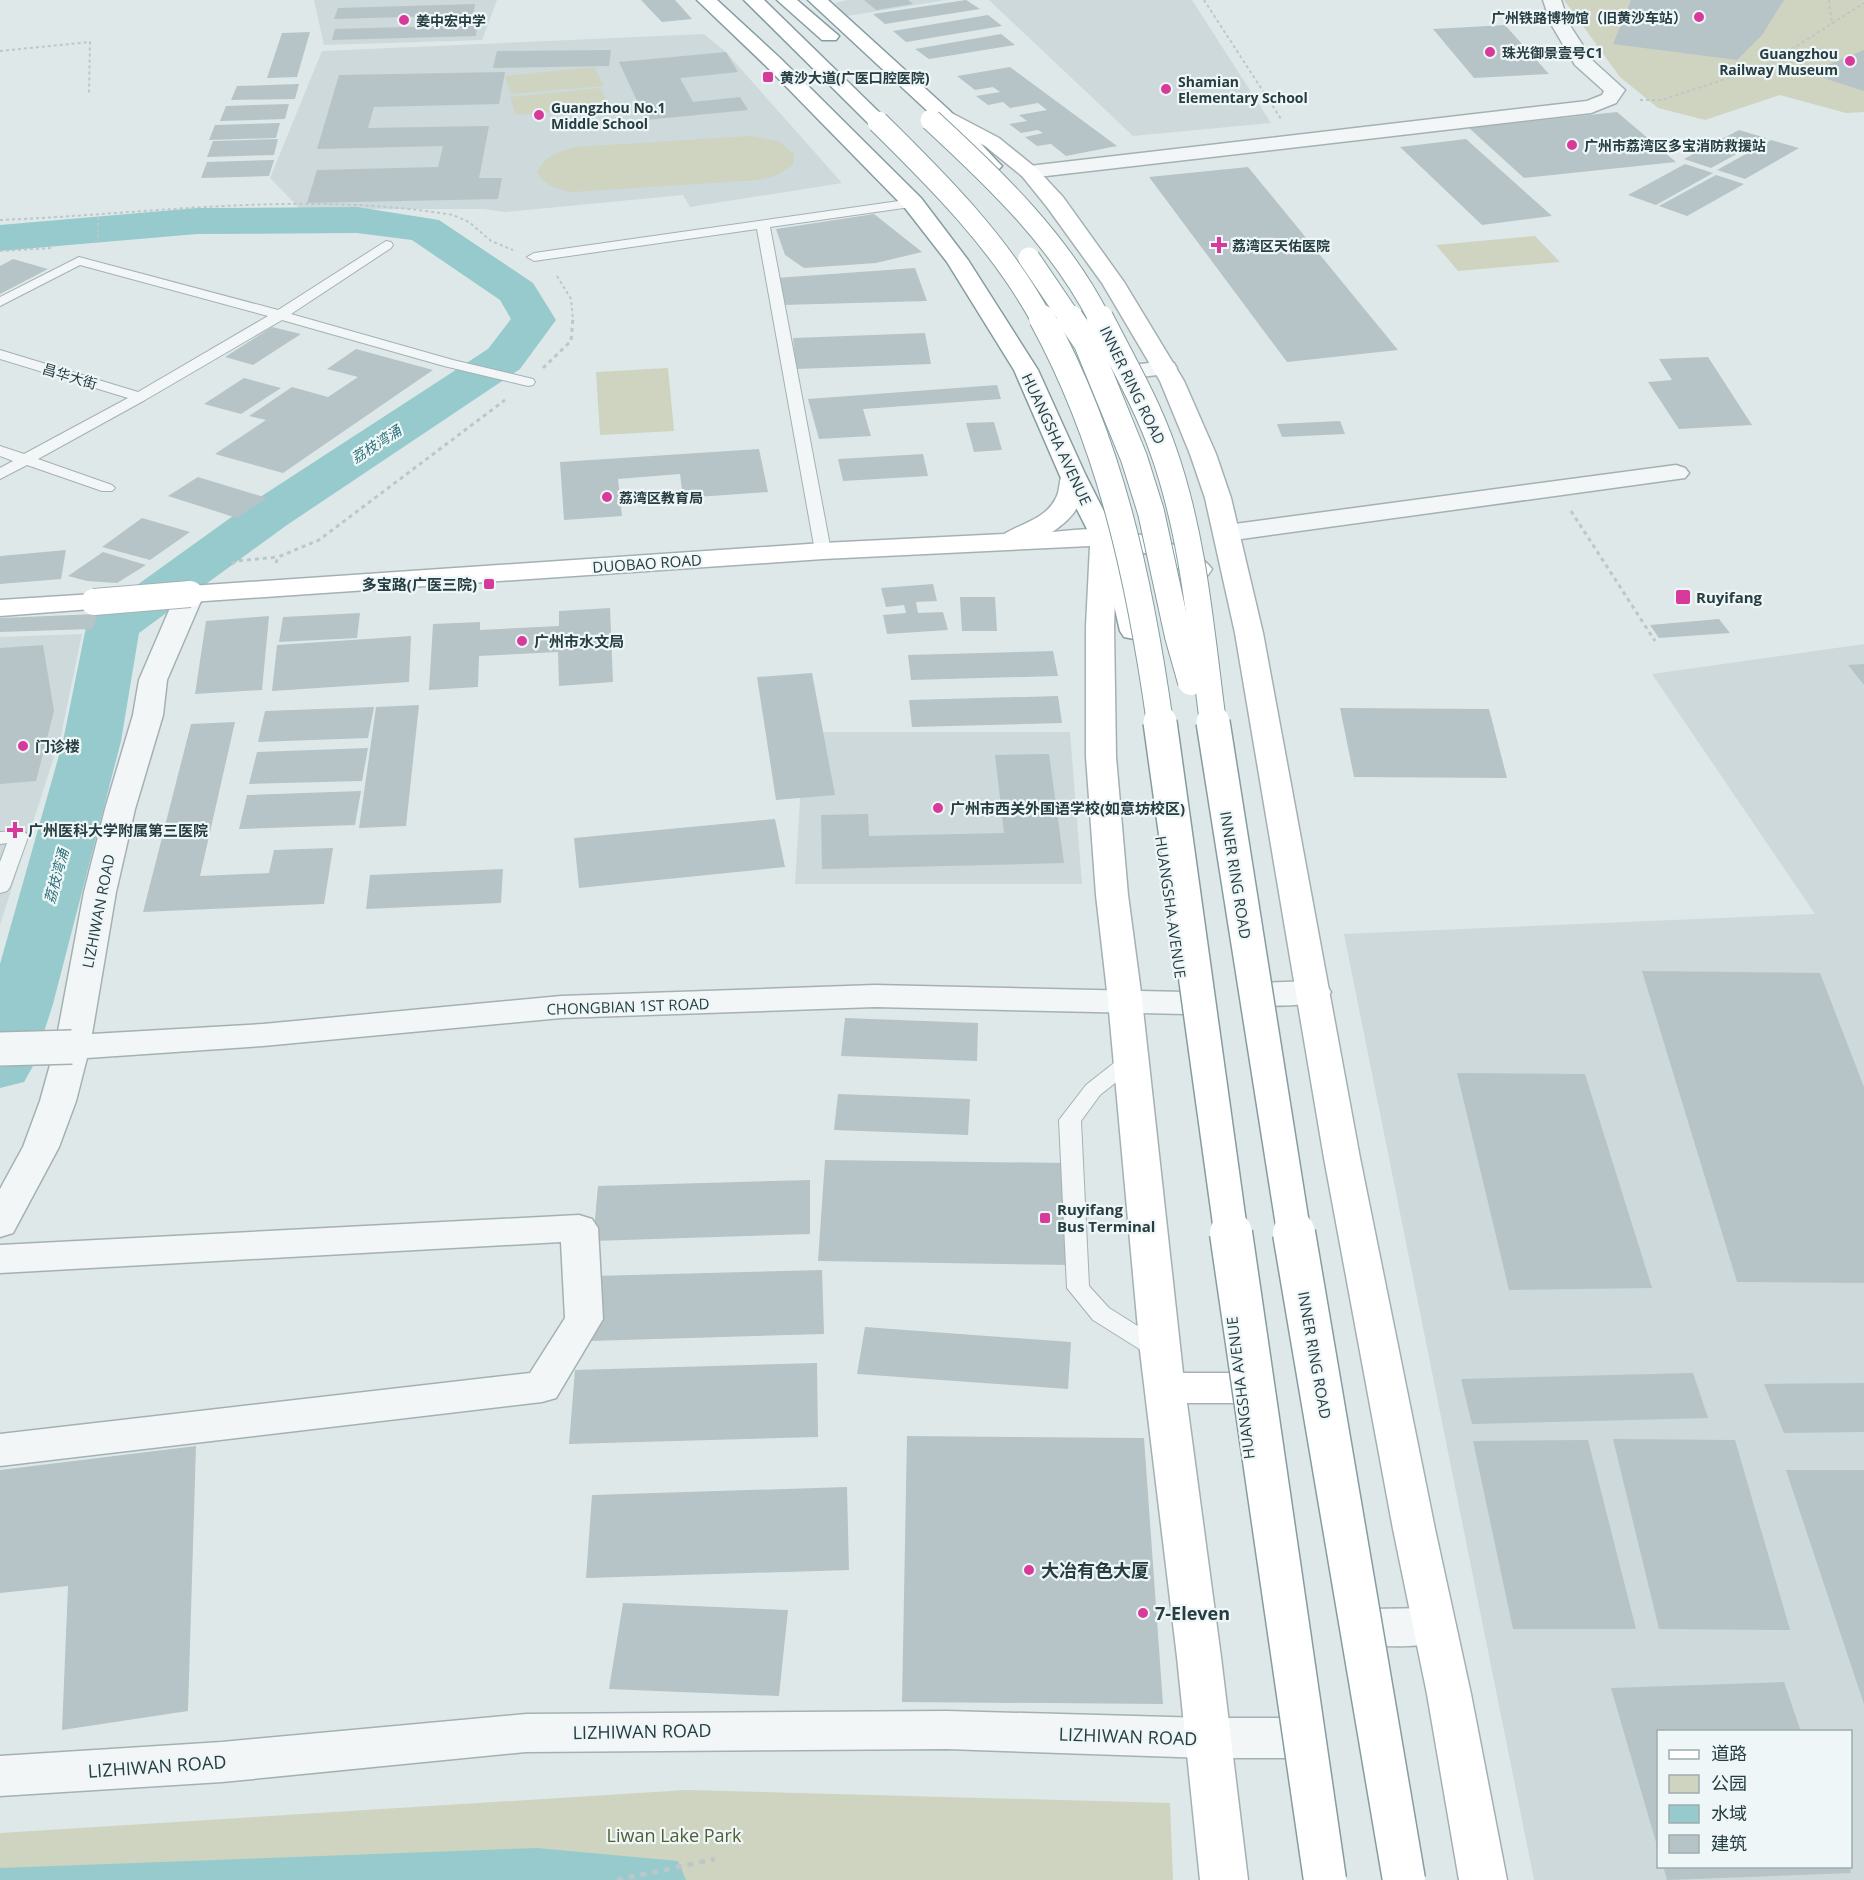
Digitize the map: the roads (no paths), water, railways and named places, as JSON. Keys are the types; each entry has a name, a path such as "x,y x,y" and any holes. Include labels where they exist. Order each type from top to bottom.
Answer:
{"main road":[{"name":"HUANGSHA AVENUE","path":"706,0 773,62 913,203 957,260 1026,370 1073,476 1104,537 1128,601 1138,645 1185,1003 1224,1246 1239,1388 1305,1880"},
{"path":"735,0 804,51 889,121 1003,225 1087,343 1134,458 1151,512 1178,636 1220,772"},
{"path":"753,0 804,51"},
{"path":"786,0 799,20 889,121 966,213 1013,273 1037,310 1080,396 1102,451 1131,549 1149,644 1265,1478 1325,1880"},
{"path":"786,0 838,43 946,144 1039,222"},
{"name":"INNER RING ROAD","path":"800,0 880,70 1000,185 1049,239 1085,290 1138,391 1164,451 1188,539 1220,772 1280,1151 1404,1880"},
{"path":"817,0 942,114 993,168 1039,222 1090,293 1133,371 1120,380 1110,383 1072,387 1038,378 1026,370"},
{"path":"942,114 992,142 1029,172 1055,202 1113,282 1165,368 1203,454 1227,533 1249,633 1342,1158 1449,1694 1483,1880"},
{"path":"1005,540 1028,535 1064,507 1071,495 1073,476"},
{"path":"1104,537 1100,626 1101,757 1112,895 1163,1370 1224,1880"},
{"name":"DUOBAO ROAD","path":"0,608 1005,540 1104,537 1162,549 1198,568 1226,802 1258,994"},
{"path":"1258,994 1412,1880"},
{"path":"1163,1370 1239,1388"}],"street":[{"path":"1029,172 1580,108 1609,99 1615,90 1586,65 1560,24 1552,0"},
{"path":"1133,371 1165,368"},
{"path":"1227,533 1676,473"},
{"name":"LIZHIWAN ROAD","path":"0,1224 41,1147 58,1101 72,1047 100,892 120,809 148,715 153,680 190,594"},
{"path":"1258,994 1314,992"},
{"name":"CHONGBIAN 1ST ROAD","path":"0,1049 72,1047 263,1035 561,1007 876,996 1185,1003"},
{"path":"0,1259 579,1228 584,1319 542,1387 0,1450"},
{"path":"1368,1627 1434,1626"},
{"name":"LIZHIWAN ROAD","path":"0,1776 222,1762 526,1733 947,1730 1207,1738 1285,1738"}],"lane":[{"path":"534,257 913,203"},
{"path":"763,226 823,551"},
{"path":"0,474 140,397 280,315 386,245"},
{"path":"0,302 79,261 449,363 528,382"},
{"name":"昌华大街","path":"0,354 140,397"},
{"path":"0,451 107,488"},
{"path":"0,838 19,837 0,887"},
{"path":"1131,1060 1093,1090 1070,1120 1078,1288 1101,1314 1163,1370"}],"water":[{"path":"537,1848 678,1861 686,1880 0,1880 0,1868"}],"waterway":[{"name":"荔枝湾涌","path":"0,238 197,221 357,220 424,229 517,292 534,320 504,359 269,514 113,627 92,741 21,1004 0,1066"}],"place":[{"name":"广州铁路博物馆（旧黄沙车站）","path":"1699,17"},
{"name":"姜中宏中学","path":"404,20"},
{"name":"珠光御景壹号C1","path":"1490,52"},
{"name":"Guangzhou Railway Museum","path":"1850,61"},
{"name":"黄沙大道(广医口腔医院)","path":"768,77"},
{"name":"Shamian Elementary School","path":"1166,89"},
{"name":"Guangzhou No.1 Middle School","path":"539,115"},
{"name":"广州市荔湾区多宝消防救援站","path":"1572,145"},
{"name":"荔湾区天佑医院","path":"1219,245"},
{"name":"荔湾区教育局","path":"607,497"},
{"name":"多宝路(广医三院)","path":"489,584"},
{"name":"Ruyifang","path":"1683,597"},
{"name":"广州市水文局","path":"522,641"},
{"name":"门诊楼","path":"23,746"},
{"name":"广州市西关外国语学校(如意坊校区)","path":"938,808"},
{"name":"广州医科大学附属第三医院","path":"15,830"},
{"name":"Ruyifang Bus Terminal","path":"1045,1218"},
{"name":"大冶有色大厦","path":"1029,1570"},
{"name":"7-Eleven","path":"1143,1613"}],"park label":[{"name":"Liwan Lake Park","path":"674,1835"}]}
